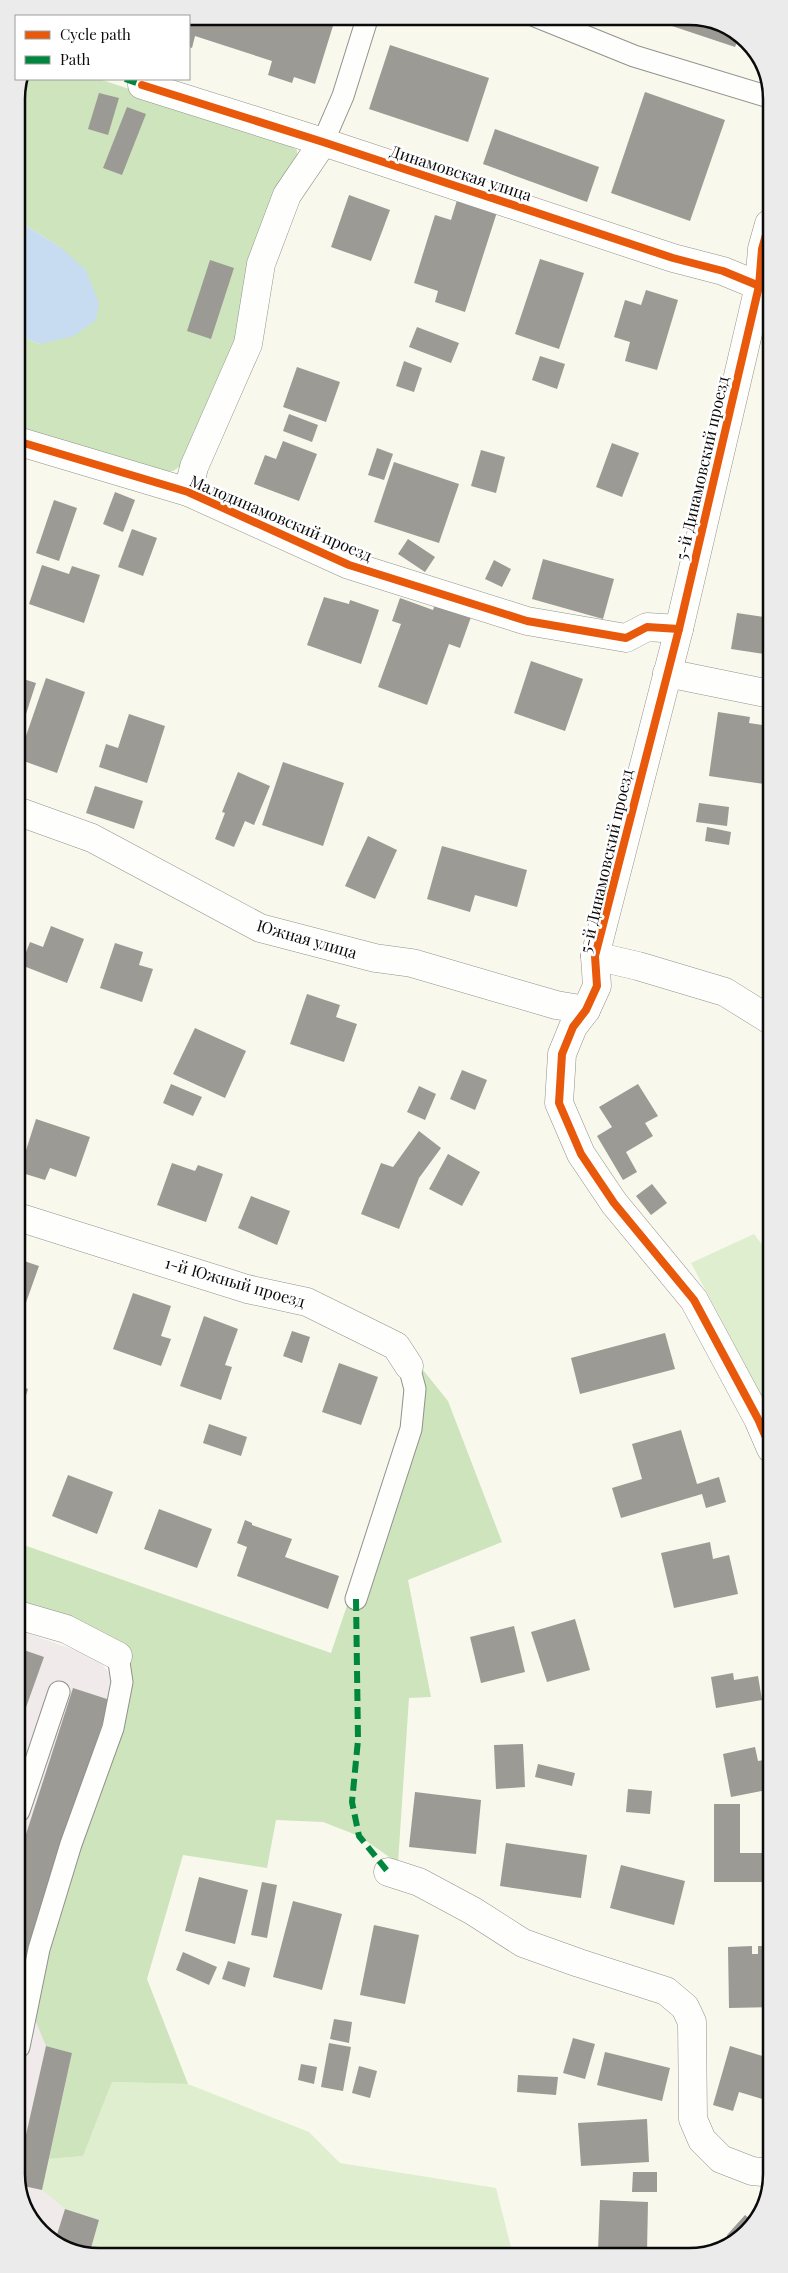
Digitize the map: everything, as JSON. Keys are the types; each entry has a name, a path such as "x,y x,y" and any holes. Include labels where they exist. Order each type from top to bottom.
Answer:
{"street":[{"name":"Динамовская улица","path":"142,85 323,142 673,258 723,271 763,288"},
{"path":"188,492 194,467 248,344 261,264 286,195 323,142"},
{"name":"5-й Динамовский проезд","path":"763,245 763,268"},
{"name":"5-й Динамовский проезд","path":"763,292 596,956 597,986 586,1010 573,1027 562,1054 560,1103 580,1154 614,1203 694,1300 763,1431"},
{"name":"Малодинамовский проезд","path":"25,443 188,492 349,565 527,621 626,638 647,627 678,628"},
{"path":"666,673 763,693"},
{"name":"Южная улица","path":"25,814 92,838 260,928 374,958 412,963 556,1005 586,1010"},
{"path":"596,956 638,966 725,992 763,1016"},
{"name":"1-й Южный проезд","path":"25,1219 247,1289 308,1302 396,1346 409,1366"},
{"path":"25,1617 66,1629 118,1656"},
{"path":"388,1872 420,1882 523,1943 666,1991 685,2007 692,2022 693,2119 702,2140 720,2159 752,2172 763,2173"}],"lane":[{"path":"323,142 343,96 365,25"},
{"path":"557,25 634,56 763,95"},
{"path":"356,1599 412,1429 415,1389 409,1366"},
{"path":"25,2018 39,1949 71,1844 113,1728 122,1682 118,1656"},
{"path":"25,1793 59,1692"}],"shaded area":[{"path":"25,1632 97,1658 117,1683 72,2053 42,2190 65,2209 99,2220 91,2247 62,2238 50,2230 37,2215 26,2184"}],"green space":[{"path":"28,80 102,80 272,136 297,150 297,163 242,343 188,461 173,471 150,472 25,433 25,338 40,344 60,247 25,225 25,94"},
{"path":"754,1234 763,1246 763,1398 691,1263"},
{"path":"419,1365 448,1401 502,1542 408,1580 431,1697 409,1698 398,1863 359,1836 323,1822 276,1820 267,1868 183,1855 147,1979 188,2084 112,2082 83,2156 49,2159 72,2053 46,2046 34,2017 52,1930 128,1650 25,1607 25,1545 331,1653 395,1463"},
{"path":"112,2082 188,2084 309,2132 340,2163 496,2188 511,2248 91,2247 99,2220 65,2209 42,2190 49,2159 83,2156"}],"water":[{"path":"25,225 60,247 86,270 99,303 96,320 74,336 40,344 25,338"}],"building":[{"path":"190,25 333,25 315,84 294,77 292,83 268,75 272,61 195,36 192,48 190,47"},
{"path":"669,25 704,26 730,37 737,42 735,47"},
{"path":"390,45 489,78 468,142 369,109"},
{"path":"645,92 725,120 690,221 611,193"},
{"path":"99,93 119,98 108,135 88,129"},
{"path":"127,107 146,114 122,175 103,168"},
{"path":"495,129 599,167 587,202 483,164"},
{"path":"349,195 390,210 371,261 331,247"},
{"path":"458,197 498,209 465,312 435,302 438,291 414,283 435,215 451,220"},
{"path":"540,259 584,273 559,349 515,334"},
{"path":"210,260 234,268 211,339 187,331"},
{"path":"646,290 678,300 657,370 625,361 630,342 614,337 625,300 641,305"},
{"path":"417,327 459,343 451,363 409,347"},
{"path":"540,356 565,364 557,389 532,380"},
{"path":"404,361 422,368 414,392 396,386"},
{"path":"297,367 340,382 326,422 283,407"},
{"path":"289,414 318,425 312,442 283,431"},
{"path":"283,441 317,454 299,501 254,484 265,455 276,459"},
{"path":"612,443 639,453 622,497 596,487"},
{"path":"377,448 393,454 384,480 368,475"},
{"path":"481,450 505,457 496,493 471,486"},
{"path":"394,462 459,484 439,543 374,522"},
{"path":"115,492 135,500 123,532 103,524"},
{"path":"54,500 77,508 59,561 36,553"},
{"path":"132,529 157,538 143,576 118,567"},
{"path":"408,539 435,557 425,572 398,554"},
{"path":"543,559 614,579 603,619 532,599"},
{"path":"494,560 511,569 502,587 485,579"},
{"path":"42,565 69,574 72,566 100,575 84,623 29,604"},
{"path":"324,597 349,604 350,600 379,610 361,664 307,645"},
{"path":"400,598 433,610 435,604 471,617 460,648 449,644 427,705 378,687 401,624 392,621"},
{"path":"737,613 763,617 763,654 731,649"},
{"path":"531,661 583,679 565,731 514,713"},
{"path":"46,678 85,692 57,773 25,762 25,739"},
{"path":"25,680 36,683 25,717"},
{"path":"718,712 750,717 749,723 763,725 763,784 709,776"},
{"path":"129,714 165,726 147,783 99,767 106,744 118,748"},
{"path":"283,762 344,783 323,846 262,825"},
{"path":"238,772 270,786 254,825 245,821 234,847 215,839 225,813 222,812"},
{"path":"95,786 143,801 134,829 86,813"},
{"path":"699,803 729,807 727,826 696,822"},
{"path":"707,827 731,832 729,845 705,841"},
{"path":"368,836 397,850 375,899 345,886"},
{"path":"442,846 527,870 517,907 475,895 470,912 427,899"},
{"path":"51,926 84,939 67,983 25,967 25,955 30,942 43,947"},
{"path":"115,943 143,952 139,965 153,969 142,1002 100,988"},
{"path":"307,994 340,1005 336,1017 357,1024 344,1062 290,1044"},
{"path":"195,1028 246,1051 225,1098 173,1074"},
{"path":"462,1070 487,1080 475,1110 450,1099"},
{"path":"171,1084 202,1097 193,1116 163,1103"},
{"path":"638,1084 658,1116 645,1123 653,1136 626,1152 637,1172 623,1180 597,1136 612,1127 599,1107"},
{"path":"419,1086 436,1094 425,1120 407,1112"},
{"path":"36,1119 90,1137 76,1177 50,1168 45,1180 25,1174 25,1153"},
{"path":"419,1131 441,1148 419,1178 399,1229 361,1214 381,1163 393,1167"},
{"path":"448,1154 480,1172 462,1206 429,1189"},
{"path":"172,1163 195,1171 198,1165 223,1174 206,1222 157,1205"},
{"path":"652,1184 667,1203 651,1215 636,1196"},
{"path":"251,1196 290,1211 277,1245 238,1228"},
{"path":"25,1261 39,1266 25,1305"},
{"path":"133,1293 171,1306 161,1336 171,1339 161,1366 113,1349"},
{"path":"204,1316 238,1329 225,1365 232,1367 221,1400 180,1386"},
{"path":"292,1331 310,1337 302,1363 283,1356"},
{"path":"665,1333 675,1369 580,1394 571,1358"},
{"path":"339,1363 378,1377 361,1425 322,1412"},
{"path":"25,1388 28,1389 25,1398"},
{"path":"209,1424 247,1437 241,1456 203,1443"},
{"path":"681,1430 697,1484 719,1477 726,1502 706,1508 702,1494 621,1518 612,1488 642,1479 632,1444"},
{"path":"68,1475 113,1492 97,1534 52,1516"},
{"path":"159,1509 212,1529 197,1568 144,1549"},
{"path":"245,1520 252,1523 252,1525 292,1539 285,1557 339,1576 328,1609 237,1576 247,1547 237,1543"},
{"path":"710,1542 713,1559 729,1555 738,1594 674,1608 661,1553"},
{"path":"575,1619 590,1670 547,1682 531,1632"},
{"path":"514,1626 525,1672 481,1683 470,1637"},
{"path":"25,1650 44,1657 25,1710"},
{"path":"733,1673 734,1680 758,1676 762,1700 716,1708 711,1677"},
{"path":"73,1688 110,1700 25,1964 25,1837"},
{"path":"523,1744 525,1787 496,1789 494,1745"},
{"path":"755,1747 758,1761 763,1760 763,1791 731,1797 723,1754"},
{"path":"538,1764 575,1773 572,1786 535,1777"},
{"path":"628,1789 652,1791 650,1814 626,1812"},
{"path":"415,1792 481,1800 476,1854 409,1847"},
{"path":"714,1804 740,1804 740,1853 763,1853 763,1882 714,1882"},
{"path":"506,1843 587,1855 581,1898 500,1886"},
{"path":"621,1865 685,1881 674,1925 610,1908"},
{"path":"199,1877 248,1890 235,1944 185,1931"},
{"path":"262,1882 277,1885 267,1938 251,1935"},
{"path":"293,1901 342,1914 322,1990 273,1977"},
{"path":"374,1925 419,1935 405,2004 360,1995"},
{"path":"752,1946 752,1954 758,1954 758,1946 763,1946 763,2007 729,2008 728,1947"},
{"path":"183,1952 217,1967 209,1985 176,1970"},
{"path":"228,1961 250,1968 245,1987 222,1979"},
{"path":"334,2019 352,2022 349,2043 330,2039"},
{"path":"573,2038 595,2044 585,2079 563,2073"},
{"path":"329,2043 351,2047 343,2091 321,2087"},
{"path":"46,2046 72,2053 42,2190 27,2187 25,2139"},
{"path":"730,2046 763,2056 763,2099 739,2092 733,2111 713,2105"},
{"path":"605,2052 670,2068 662,2101 597,2085"},
{"path":"301,2064 317,2067 314,2084 298,2080"},
{"path":"359,2066 377,2071 370,2098 352,2093"},
{"path":"518,2075 558,2077 556,2095 517,2092"},
{"path":"647,2119 649,2162 581,2166 578,2123"},
{"path":"633,2172 657,2172 657,2192 632,2192"},
{"path":"600,2200 648,2202 647,2248 598,2248"},
{"path":"65,2209 99,2220 91,2247 71,2242 57,2235"},
{"path":"745,2215 749,2218 738,2230 728,2237 727,2235"}],"marked path":[{"path":"128,80 142,85"},
{"path":"356,1599 358,1740 352,1802 359,1836 388,1872"}],"cycle path":[{"path":"142,85 323,142 673,258 723,271 763,288"},
{"path":"763,245 759,286 679,629 595,956 597,986 586,1010 573,1027 562,1054 559,1103 581,1154 614,1203 694,1300 763,1431"},
{"path":"25,443 188,492 349,565 527,621 626,638 647,627 679,629"}]}
